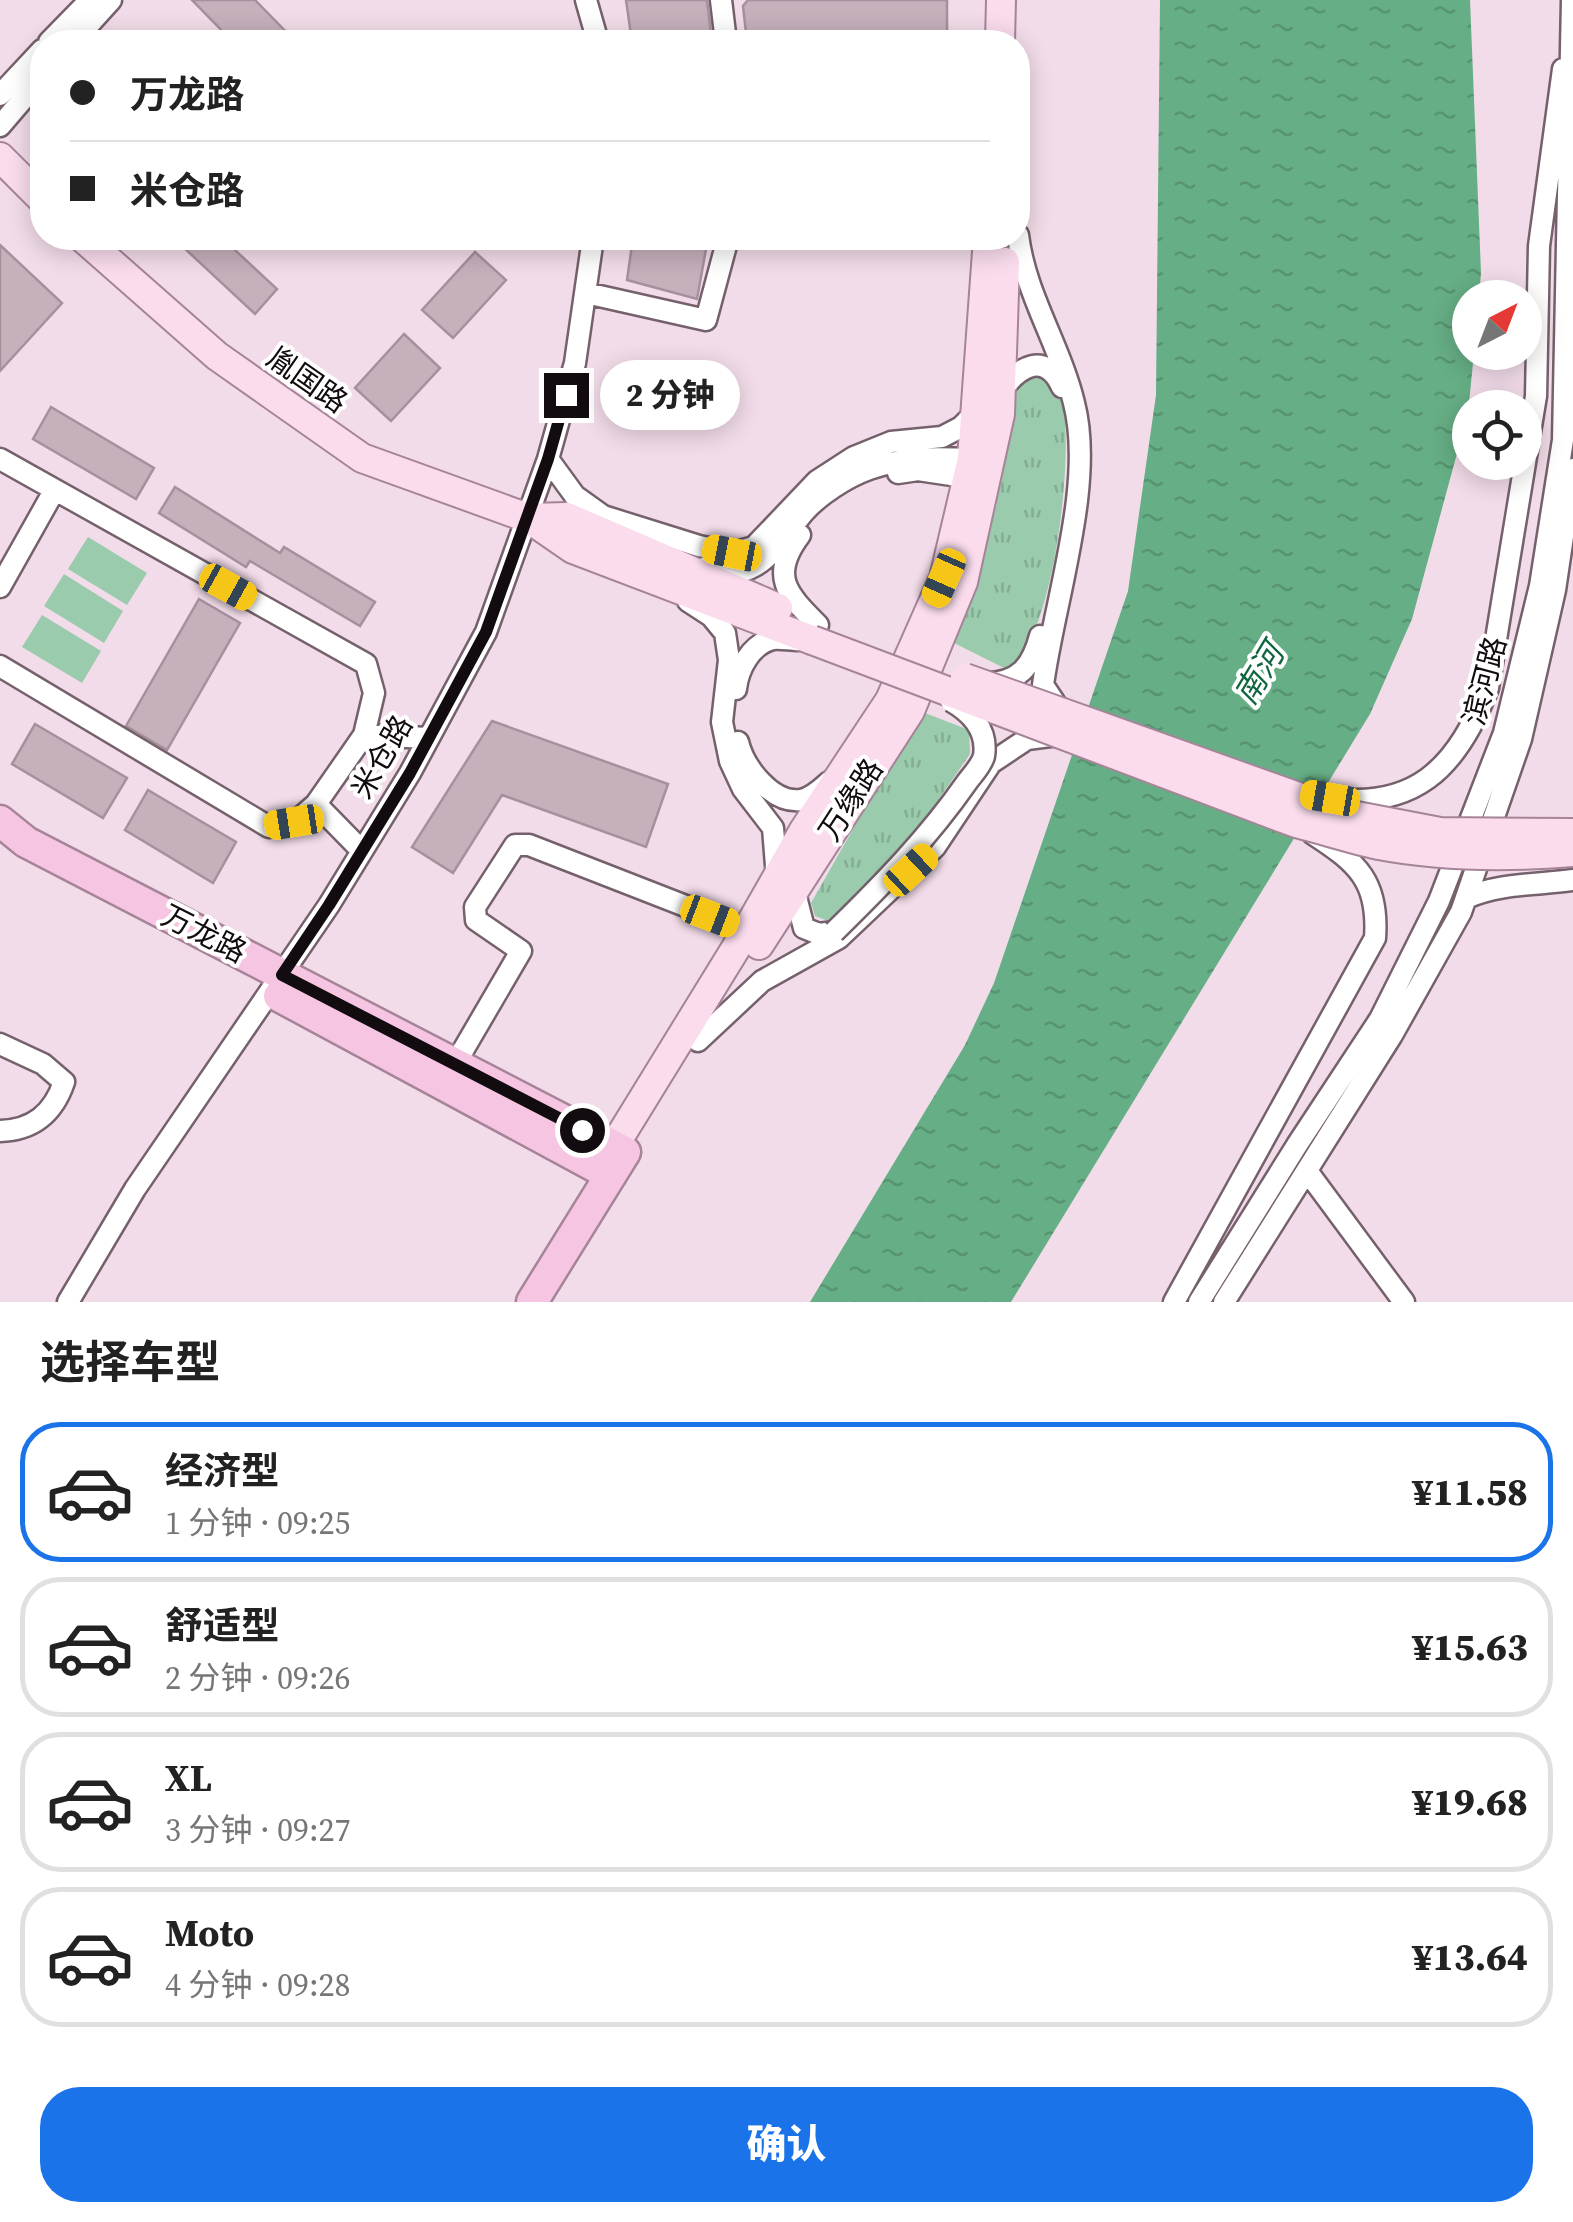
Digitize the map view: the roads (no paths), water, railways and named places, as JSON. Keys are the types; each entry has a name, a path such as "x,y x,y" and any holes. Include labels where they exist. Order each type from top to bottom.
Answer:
{"highway":[{"name":"万龙路","path":"0,820 26,842 276,983 455,1064 612,1161"},
{"name":"万龙路","path":"0,842 612,1161"},
{"name":"万缘路","path":"516,1302 612,1161"},
{"name":"万缘路","path":"532,1302 612,1161"}],"main road":[{"path":"1000,30 1001,0"},
{"path":"1013,30 1014,0"},
{"path":"0,157 30,187"},
{"name":"胤国路","path":"97,250 217,356 362,458 528,518 572,549 815,633"},
{"name":"万缘路","path":"612,1161 747,930 786,884 910,711 963,582 980,469 978,410 987,250"},
{"name":"万缘路","path":"612,1161 698,1041 786,884 842,772 890,700 944,578 1001,391 1006,250"},
{"name":"胤国路","path":"528,518 568,517 815,633"},
{"path":"815,633 979,684 1061,724 1346,814 1440,832 1573,833"},
{"path":"815,633 1061,724 1296,823 1380,845 1437,852 1573,852"}],"street":[{"path":"61,30 90,0"},
{"path":"84,30 111,0"},
{"path":"586,0 595,30"},
{"path":"720,0 724,30"},
{"name":"滨河路","path":"1199,1302 1380,1019 1440,900 1504,733 1540,586 1563,440 1572,0"},
{"path":"1276,789 1366,802 1405,794 1432,774 1462,742 1477,718 1488,688 1536,396 1539,246 1558,95 1573,19"},
{"path":"0,95 30,63"},
{"path":"0,126 30,92"},
{"name":"米仓路","path":"68,1302 134,1189 362,851 486,632 548,459 574,363 592,250"},
{"path":"586,294 706,320 725,250"},
{"path":"979,684 1002,683 1020,676 1034,657 1060,566 1079,470 1075,405 1030,286 1022,250"},
{"path":"698,1041 762,981 837,935 935,848 991,764 1027,738 1061,724 1043,685 1072,501 1068,398 1056,375 1044,367 1028,366 1015,373 1001,391"},
{"path":"548,459 575,496 602,516 732,553 754,547 816,481 854,457 891,442 942,437 961,427 978,410"},
{"path":"568,517 726,575 767,560 807,509 868,470 924,456 980,469"},
{"path":"0,459 366,664 374,693 364,735 316,804 294,822 268,826 0,666"},
{"path":"572,549 696,604 725,632 729,660 722,722 730,761 744,789 773,828 786,884 804,928 837,935 945,814 984,758 982,731 976,718 956,704 815,633 790,597 782,577 788,551 816,514 877,477 918,470 980,469"},
{"name":"滨河路","path":"1224,1302 1392,1035 1462,912 1521,739 1555,590 1573,470"},
{"path":"0,587 54,491"},
{"path":"815,633 772,640 752,652 737,675 734,722 741,757 763,785 785,798 799,800 812,796 842,772"},
{"path":"364,735 428,738"},
{"path":"316,804 362,851"},
{"path":"1174,1302 1375,938 1377,909 1371,888 1358,867 1296,823"},
{"path":"455,1064 521,951 476,920 475,907 515,845 529,845 747,930"},
{"path":"1466,898 1491,886 1573,880"},
{"path":"0,1044 43,1064 64,1082 58,1100 43,1118 18,1130 0,1130"},
{"path":"1307,1171 1404,1302"}],"water":[{"name":"南河","path":"1160,0 1470,0 1481,273 1480,280 1452,280 1452,370 1472,370 1470,390 1452,390 1452,472 1412,619 1370,714 1011,1302 810,1302 965,1045 994,983 1128,591 1156,395"}]}
